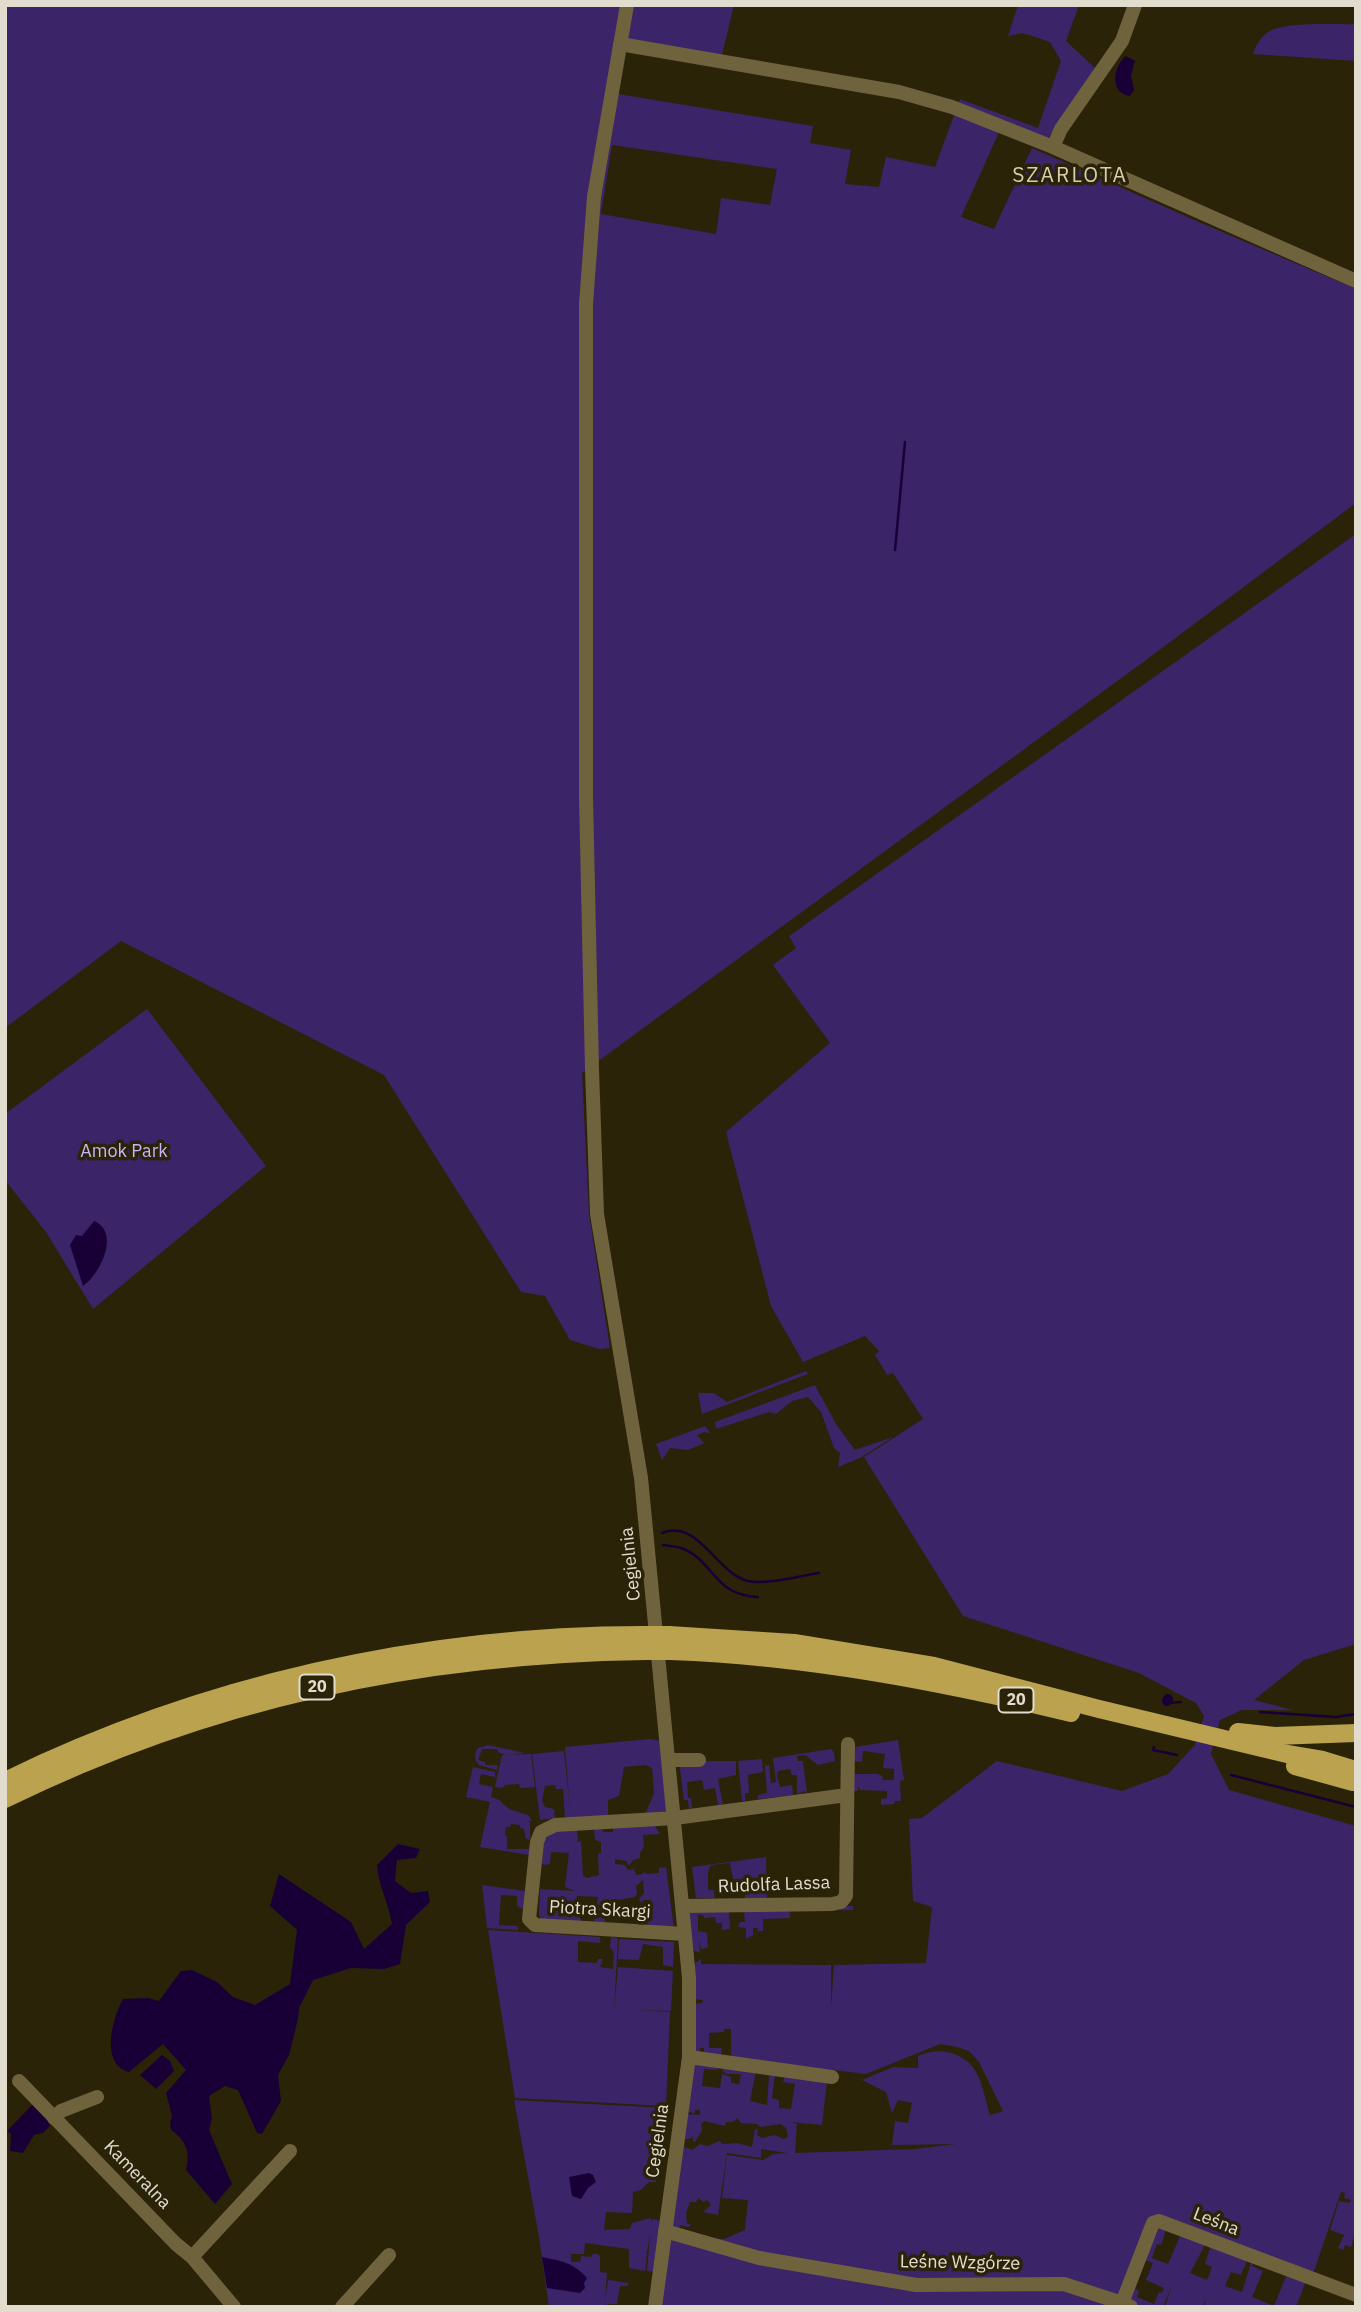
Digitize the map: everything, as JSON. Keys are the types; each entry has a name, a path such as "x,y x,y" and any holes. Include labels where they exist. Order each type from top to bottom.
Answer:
{"main road":[{"name":"20","path":"5,1781 81,1746 177,1710 316,1671 370,1659 474,1644 554,1637 645,1643 781,1642 876,1655 974,1675 1356,1770"},
{"name":"20","path":"5,1799 137,1742 231,1710 315,1687 386,1673 486,1659 645,1643"},
{"name":"20","path":"669,1643 899,1675 1161,1733 1356,1783"},
{"path":"1179,1727 1206,1725 1275,1736 1356,1733"}],"street":[{"name":"Cegielnia","path":"627,5 594,197 586,304 586,797 597,1214 640,1478 689,1979 688,2057 655,2307"},
{"path":"1053,148 1061,129 1122,41 1135,5"},
{"path":"620,44 899,92 952,107 1053,148 1356,281"},
{"name":"Rudolfa Lassa","path":"683,1906 841,1902 846,1896 848,1744"},
{"path":"669,1760 699,1760"},
{"path":"675,1818 847,1795"},
{"name":"Piotra Skargi","path":"675,1818 555,1825 541,1832 537,1842 529,1919 535,1925 685,1934"},
{"path":"688,2057 832,2077"},
{"name":"Kameralna","path":"19,2081 176,2244 192,2257 234,2307"},
{"path":"54,2118 61,2111 97,2097"},
{"path":"192,2257 290,2151"},
{"name":"Leśna","path":"1126,2305 1153,2223 1160,2221 1356,2295"},
{"name":"Leśne Wzgórze","path":"666,2231 759,2258 916,2285 1064,2284 1126,2305"},
{"path":"342,2307 389,2255"}],"green space":[{"path":"5,5 734,5 722,55 627,39 618,94 813,126 810,143 851,150 845,184 879,187 886,157 935,167 960,99 1038,128 1061,61 1050,42 1023,33 1008,36 1018,5 1079,5 1066,41 1096,69 1048,138 1004,121 961,217 994,229 1032,148 1356,289 1356,503 582,1073 589,1214 610,1348 599,1349 570,1340 545,1296 521,1292 384,1075 121,941 5,1028","holes":["612,145 777,169 770,205 721,198 716,234 601,214"]},
{"path":"1356,24 1356,61 1253,54 1263,36 1276,29 1298,25"},
{"path":"1356,534 1356,1644 1304,1660 1254,1700 1293,1710 1242,1710 1220,1720 1211,1754 1229,1790 1356,1826 1356,2229 1351,2247 1345,2245 1343,2250 1338,2248 1344,2235 1330,2230 1339,2201 1349,2203 1351,2200 1344,2198 1345,2193 1341,2192 1313,2274 1153,2215 1140,2242 1122,2307 661,2307 670,2236 724,2239 745,2230 748,2200 722,2198 727,2155 763,2160 773,2154 787,2153 761,2149 761,2158 727,2153 718,2215 703,2212 711,2205 707,2200 703,2202 698,2198 696,2202 690,2202 686,2213 687,2223 691,2225 680,2225 679,2230 671,2228 680,2174 681,2149 685,2147 692,2150 700,2144 707,2146 720,2141 722,2144 737,2143 752,2147 755,2129 758,2130 757,2135 762,2138 774,2135 784,2139 788,2136 786,2128 781,2124 760,2127 757,2124 741,2123 737,2118 733,2122 726,2122 725,2126 704,2121 695,2142 693,2135 692,2138 683,2140 686,2114 700,2115 700,2110 695,2110 695,2113 686,2112 695,2063 718,2065 717,2070 704,2069 702,2086 720,2088 722,2074 731,2077 731,2083 739,2084 741,2074 727,2074 722,2071 725,2066 756,2071 750,2101 767,2105 769,2074 775,2075 772,2098 779,2100 779,2108 791,2109 795,2084 783,2082 785,2075 827,2081 822,2125 791,2122 797,2124 795,2153 915,2149 956,2144 892,2145 895,2121 908,2123 912,2103 898,2100 892,2113 886,2092 862,2080 893,2067 918,2068 918,2056 930,2052 951,2053 969,2062 979,2077 990,2115 1003,2111 979,2062 969,2051 957,2047 940,2044 866,2074 731,2057 731,2029 709,2033 709,2048 722,2048 721,2056 704,2054 704,2048 700,2048 699,2053 696,2052 695,2004 702,2003 703,2000 694,1999 693,1965 701,1959 701,1964 831,1965 831,2008 834,1965 926,1963 932,1907 913,1901 909,1819 922,1818 997,1761 1122,1791 1168,1774 1195,1745 1204,1716 1196,1703 1139,1673 963,1616 864,1457 923,1419 893,1373 887,1375 875,1355 879,1351 865,1336 803,1362 771,1306 726,1132 830,1043 773,965 796,948 789,936"},
{"name":"Amok Park","path":"147,1009 266,1166 93,1309 46,1232 5,1180 5,1114"},
{"path":"806,1371 808,1374 702,1414 698,1393 714,1393 727,1402"},
{"path":"815,1385 836,1424 855,1450 893,1437 860,1458 838,1467 840,1453 834,1448 821,1412 808,1397 792,1401 776,1414 769,1412 716,1429 715,1422"},
{"path":"705,1426 711,1434 704,1432 697,1435 704,1443 688,1450 670,1448 662,1460 656,1444"},
{"path":"650,1739 660,1741 667,1814 645,1815 654,1793 652,1768 646,1765 624,1767 619,1796 608,1800 608,1817 565,1818 563,1789 556,1789 555,1785 545,1786 542,1801 545,1807 554,1809 555,1818 540,1820 532,1754 564,1751 570,1809 565,1747"},
{"path":"898,1740 904,1780 900,1781 901,1801 881,1805 881,1799 887,1798 887,1791 860,1790 858,1786 858,1791 851,1791 851,1774 878,1774 883,1780 894,1780 894,1769 883,1768 885,1754 863,1751 862,1762 853,1761 855,1747"},
{"path":"488,1745 525,1753 506,1755 497,1749 482,1749 478,1760 485,1762 485,1765 498,1765 497,1770 479,1765 476,1761 478,1748"},
{"path":"831,1749 835,1761 818,1765 805,1755 797,1756 798,1761 803,1761 807,1793 805,1791 797,1794 797,1775 792,1775 790,1769 778,1771 777,1776 780,1787 792,1785 793,1795 758,1799 758,1795 767,1793 765,1766 769,1765 771,1783 776,1782 773,1758"},
{"path":"531,1754 535,1787 520,1788 519,1784 495,1787 502,1755"},
{"path":"762,1759 763,1772 748,1775 749,1793 745,1793 745,1801 742,1801 738,1761"},
{"path":"679,1761 736,1761 736,1775 718,1779 723,1804 718,1805 715,1788 704,1790 702,1780 687,1782 692,1808 689,1809 688,1800 684,1800"},
{"path":"473,1767 495,1772 495,1777 481,1774 479,1784 493,1787 491,1797 509,1809 528,1815 532,1821 527,1821 530,1822 530,1840 526,1839 524,1829 520,1828 520,1825 511,1824 506,1827 505,1835 507,1849 530,1849 529,1855 480,1847 490,1802 466,1797"},
{"path":"653,1823 660,1834 643,1835 644,1847 640,1858 633,1860 629,1866 626,1861 615,1859 615,1864 625,1865 628,1870 634,1869 636,1875 644,1872 659,1873 659,1868 666,1867 674,1928 649,1925 644,1918 650,1918 651,1900 641,1903 639,1899 644,1893 643,1880 636,1886 635,1897 617,1900 618,1912 606,1911 605,1922 594,1923 598,1897 577,1896 576,1903 573,1903 576,1906 575,1915 579,1916 582,1922 542,1920 539,1915 540,1889 575,1891 565,1887 569,1853 551,1852 550,1863 542,1864 543,1841 555,1831 577,1829 578,1842 581,1841 583,1876 588,1878 599,1875 598,1854 601,1853 601,1842 595,1840 594,1829 613,1832 613,1826"},
{"path":"766,1857 767,1899 745,1900 745,1889 735,1889 730,1863 711,1865 708,1872 708,1890 714,1890 714,1898 696,1898 692,1867"},
{"path":"482,1885 526,1891 526,1910 517,1906 517,1896 501,1895 499,1925 518,1926 518,1930 487,1928"},
{"path":"853,1906 853,1910 790,1911 790,1918 763,1919 763,1931 753,1928 753,1935 746,1939 746,1928 738,1927 740,1922 745,1922 744,1912 729,1912 730,1929 722,1930 722,1923 716,1923 715,1917 704,1918 703,1915 698,1915 698,1931 707,1933 708,1948 701,1949 699,1939 700,1953 691,1949 689,1912 697,1908"},
{"path":"488,1930 600,1937 600,1943 578,1941 578,1962 597,1963 598,1959 603,1959 600,1967 613,1969 611,1937 618,1938 614,2010 618,1967 673,1971 671,2011 638,2010 670,2012 666,2106 515,2098"},
{"path":"619,1939 674,1942 673,1967 663,1965 663,1947 643,1944 639,1960 618,1959"},
{"path":"514,2100 666,2108 656,2182 649,2182 641,2190 633,2192 632,2213 606,2212 604,2230 630,2229 632,2223 650,2218 652,2221 660,2221 654,2272 647,2271 650,2234 647,2252 644,2252 647,2253 645,2271 629,2268 629,2249 585,2243 584,2254 571,2254 571,2262 580,2262 581,2256 600,2256 600,2272 607,2273 605,2302 608,2280 629,2283 627,2286 620,2286 617,2304 604,2304 626,2307 549,2307"},
{"path":"1158,2228 1166,2230 1161,2245 1157,2244 1152,2258 1168,2264 1181,2234 1206,2243 1190,2273 1207,2280 1212,2267 1205,2264 1211,2245 1248,2258 1241,2275 1231,2272 1225,2286 1242,2292 1252,2260 1252,2266 1263,2271 1252,2297 1274,2306 1287,2274 1306,2281 1296,2307 1204,2307 1206,2299 1202,2307 1165,2307 1172,2285 1163,2307 1144,2307 1131,2302 1134,2288 1139,2291 1137,2297 1154,2304 1159,2292 1162,2293 1164,2288 1146,2280 1153,2263 1145,2260"}],"shaded area":[{"path":"1126,56 1135,61 1131,75 1134,90 1130,96 1119,90 1115,79 1118,66"},
{"path":"94,1221 102,1226 107,1244 96,1273 83,1286 70,1245 76,1235 82,1236"},
{"path":"398,1844 420,1849 416,1858 397,1860 395,1881 411,1893 428,1891 430,1902 406,1925 400,1964 384,1969 351,1968 313,1980 299,2008 289,2055 278,2075 281,2101 262,2134 257,2133 238,2090 225,2086 209,2096 212,2119 209,2130 232,2184 215,2204 186,2170 186,2148 181,2138 171,2130 172,2116 166,2093 186,2070 163,2044 129,2072 114,2060 111,2051 112,2029 123,1999 148,1998 159,2001 181,1971 192,1970 217,1982 233,1997 255,2005 290,1984 297,1930 270,1906 279,1874 351,1922 364,1949 392,1924 377,1865"},
{"path":"162,2055 170,2061 174,2071 156,2089 140,2075"},
{"path":"33,2104 47,2118 50,2126 43,2133 34,2135 23,2153 10,2151 11,2134 7,2131"},
{"path":"589,2173 596,2182 581,2199 572,2196 569,2177"},
{"path":"542,2257 562,2261 577,2269 587,2278 585,2288 580,2293 547,2288"}],"waterway":[{"path":"895,550 905,442"},
{"path":"662,1533 675,1530 686,1533 737,1576 748,1581 774,1581 819,1573"},
{"path":"663,1545 681,1548 694,1555 732,1591 758,1597"},
{"path":"1167,1703 1181,1702"},
{"path":"1260,1712 1336,1717 1356,1714"},
{"path":"1154,1747 1153,1750 1177,1755"},
{"path":"1231,1775 1356,1807"}],"district":[{"name":"SZARLOTA","path":"1070,176"}]}
